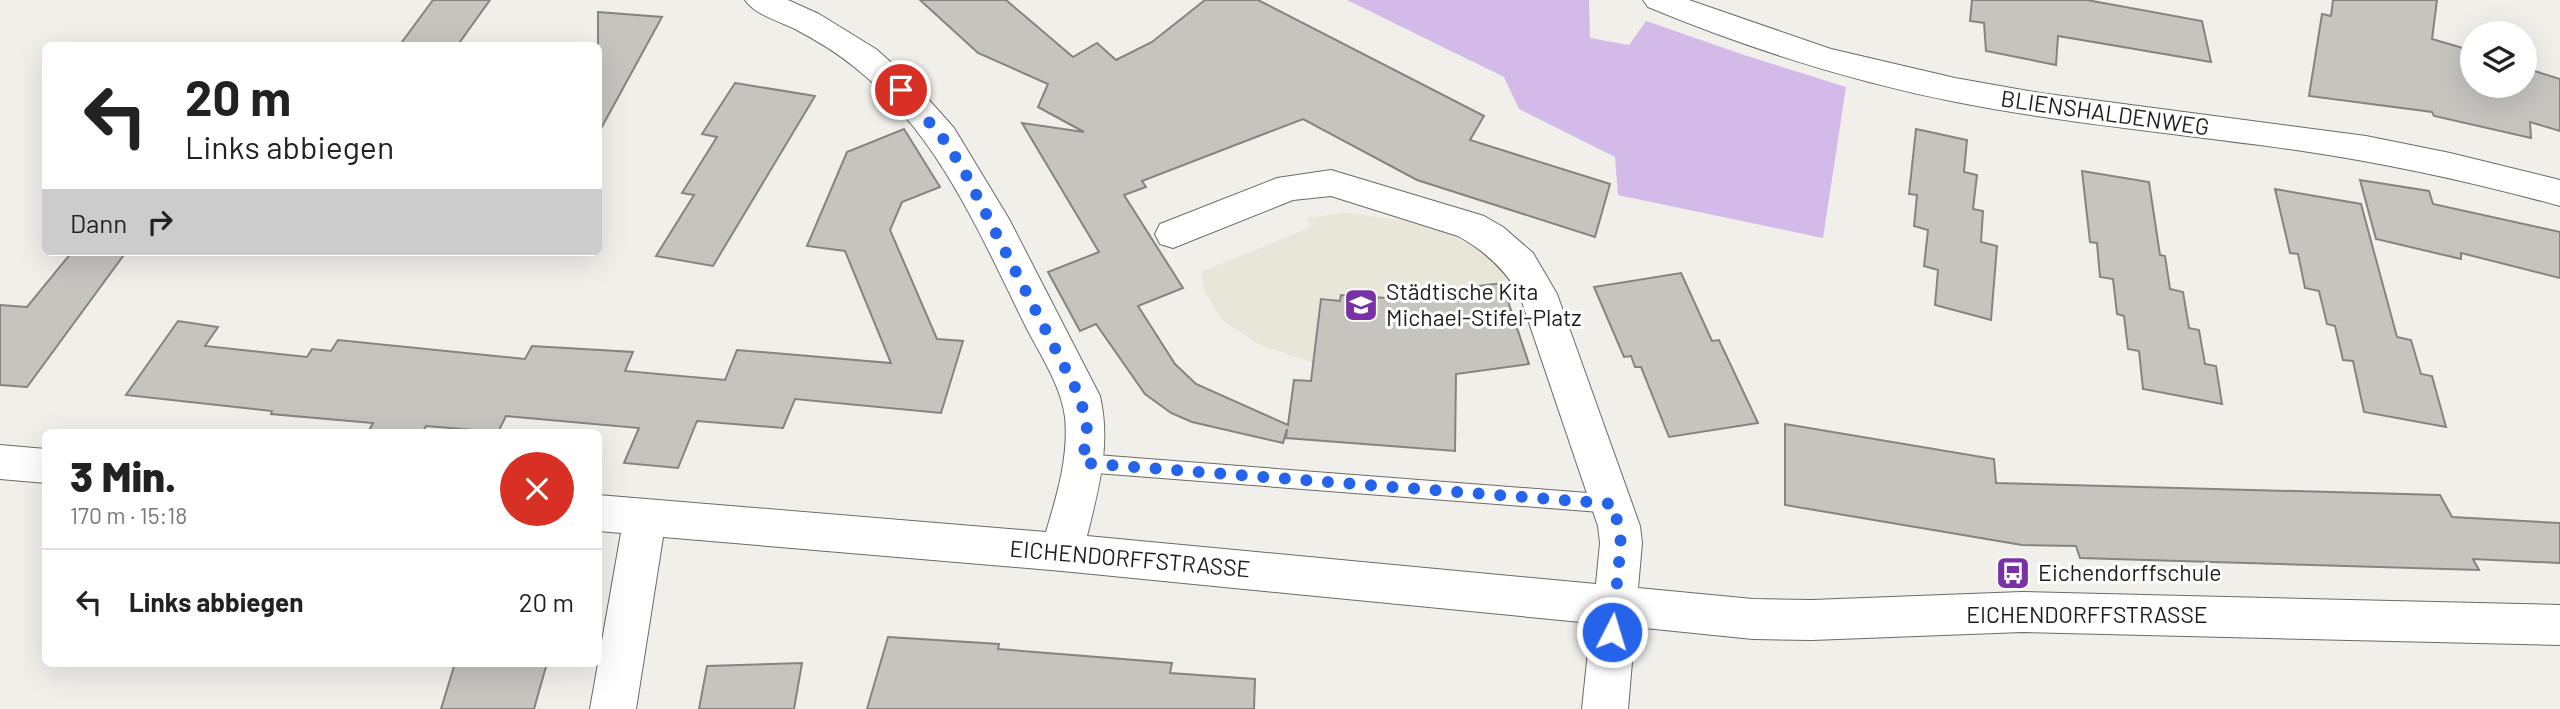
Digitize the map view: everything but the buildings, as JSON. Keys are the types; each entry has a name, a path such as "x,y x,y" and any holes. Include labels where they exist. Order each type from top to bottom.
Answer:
{"street":[{"path":"761,0 808,22 864,57 901,90 942,137 996,229 1080,397 1087,426 1083,463 1062,552"},
{"name":"BLIENSHALDENWEG","path":"1659,0 1795,49 1900,78 2071,110 2348,146 2439,163 2560,193"},
{"path":"1173,234 1289,187 1316,183 1360,190 1452,219 1490,237 1520,263 1535,286 1614,504 1621,543 1605,709"},
{"path":"0,463 42,466"},
{"name":"EICHENDORFFSTRASSE","path":"602,513 1062,552 1765,619 2022,612 2560,625"},
{"path":"613,709 645,517"}],"lane":[{"path":"1083,463 1614,504"}],"shaded area":[{"path":"1347,0 1589,0 1590,38 1629,45 1646,21 1846,87 1823,238 1618,195 1615,157 1519,109 1504,77"},
{"name":"Städtische Kita Michael-Stifel-Platz","path":"1344,213 1419,222 1467,239 1486,251 1508,275 1502,283 1529,364 1453,374 1314,363 1260,345 1222,320 1204,290 1201,272 1311,227 1306,218"}],"place":[{"name":"Städtische Kita Michael-Stifel-Platz","path":"1361,305"},
{"name":"Eichendorffschule","path":"2013,573"}],"route":[{"path":"901,90 942,137 962,167 1080,397 1087,426 1083,463 1614,504 1621,543 1612,632"}]}
